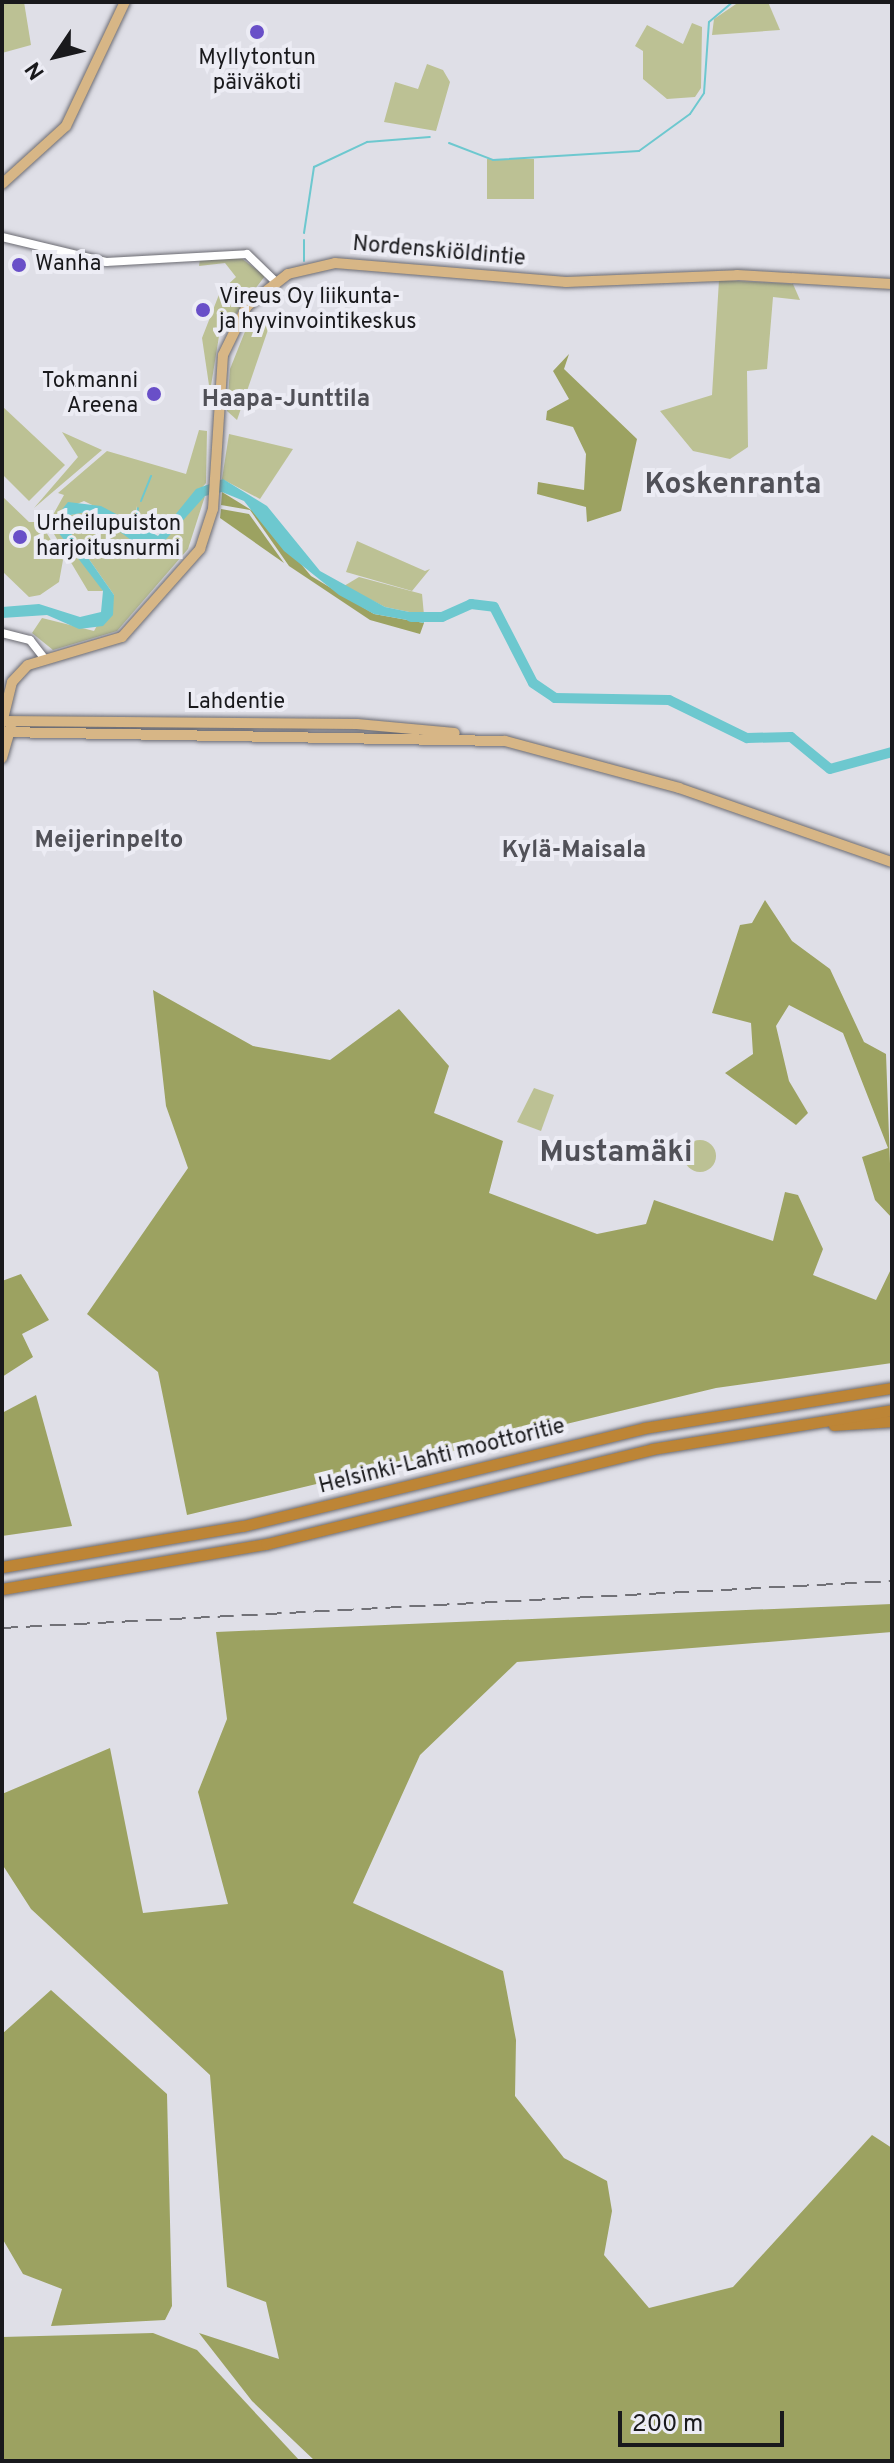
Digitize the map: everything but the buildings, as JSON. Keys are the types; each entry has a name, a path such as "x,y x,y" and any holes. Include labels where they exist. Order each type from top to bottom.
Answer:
{"highway":[{"name":"Helsinki-Lahti moottoritie","path":"2,1567 243,1526 644,1428 892,1386"},
{"name":"Helsinki-Lahti moottoritie","path":"2,1589 266,1544 585,1463 762,1428 892,1410"},
{"path":"762,1428 892,1421"}],"main road":[{"path":"2,184 66,126 125,2"},
{"name":"Nordenskiöldintie","path":"275,281 335,263 546,281 737,275 892,284"},
{"path":"2,758 8,696 15,678 45,659 101,646 132,628 200,549 213,499 223,355 247,306 275,281"},
{"name":"Lahdentie","path":"5,725 377,725 468,737 611,767 892,862"}],"street":[{"path":"2,237 106,262 247,254 275,281"},
{"path":"2,633 30,640 45,659"}],"green space":[{"path":"2,2 24,2 31,45 2,53"},
{"path":"739,2 768,2 780,30 712,35 714,19"},
{"path":"692,23 702,27 701,88 695,97 667,99 643,79 643,51 635,46 647,25 683,44"},
{"path":"427,64 443,70 450,82 436,131 384,122 395,82 418,89"},
{"path":"487,159 534,159 534,199 487,199"},
{"path":"200,258 241,258 265,276 219,336 210,392 202,338 220,292 236,277 225,263 199,266"},
{"path":"719,280 793,284 800,300 773,297 767,369 747,371 748,447 730,459 693,451 660,411 712,395"},
{"path":"252,314 270,324 237,420 227,411 230,369"},
{"path":"569,354 564,369 637,439 621,511 587,522 586,507 537,494 538,482 584,490 586,454 573,427 546,420 547,411 569,399 553,371"},
{"path":"2,406 65,465 29,501 2,474"},
{"path":"199,430 207,431 206,483 164,532 136,529 137,506 133,525 84,501 58,512 103,591 88,591 48,524 64,495 58,493 107,451 186,474"},
{"path":"62,432 102,450 34,508 78,457"},
{"path":"229,434 293,449 260,499 222,479"},
{"path":"222,492 261,516 311,576 374,614 424,623 420,634 370,620 289,566 250,510 221,505"},
{"path":"2,496 29,522 40,522 63,560 59,582 40,595 29,597 2,571"},
{"path":"205,496 188,549 117,631 53,650 32,633 42,618 94,631 114,595 70,532 70,515 91,511 148,547"},
{"path":"221,509 249,514 284,563 220,518"},
{"path":"357,541 425,571 430,569 412,591 346,572"},
{"path":"359,577 422,594 424,615 385,607 344,586"},
{"path":"765,900 792,941 830,969 864,1042 886,1054 892,1218 875,1200 862,1157 888,1148 843,1033 789,1005 776,1026 789,1081 808,1113 796,1125 725,1073 753,1054 751,1023 712,1013 740,925 752,923"},
{"path":"153,990 253,1046 330,1060 399,1009 449,1066 434,1113 503,1141 489,1193 597,1234 646,1224 654,1200 773,1241 785,1192 798,1195 823,1249 813,1275 876,1300 892,1267 892,1363 716,1388 187,1515 158,1372 87,1314 188,1168 166,1106"},
{"path":"534,1088 554,1095 541,1131 517,1122"},
{"path":"700,1140 711,1145 716,1156 711,1167 700,1172 689,1167 684,1156 689,1145"},
{"path":"21,1274 49,1320 22,1334 33,1357 2,1377 2,1281"},
{"path":"36,1395 72,1526 2,1536 2,1413"},
{"path":"892,1604 892,1632 517,1662 420,1755 353,1903 503,1971 516,2040 515,2096 564,2158 607,2181 612,2211 604,2255 649,2308 733,2287 872,2135 892,2148 892,2461 315,2461 252,2401 199,2333 279,2359 266,2302 227,2287 210,2075 31,1909 2,1864 2,1794 110,1748 143,1913 228,1904 198,1792 227,1719 216,1632"},
{"path":"51,1990 167,2094 172,2306 165,2320 51,2326 62,2289 23,2274 2,2238 2,2034"},
{"path":"153,2333 197,2350 300,2461 2,2461 2,2337"}],"water":[{"path":"223,479 267,506 320,571 385,607 424,615 424,623 374,614 339,595 284,551 244,501 222,492 205,496 159,547 135,543 92,511 70,515 70,532 114,595 113,615 103,626 79,629 47,615 2,618 2,607 39,604 80,617 101,612 103,591 58,532 56,517 68,502 101,506 158,536 196,489"}],"waterway":[{"path":"449,143 493,160 639,151 690,114 704,93 709,22 733,2"},
{"path":"304,233 314,167 367,142 430,137"},
{"path":"304,240 304,261"},
{"path":"141,501 151,476"},
{"path":"135,527 138,508"},
{"path":"411,617 442,617 471,604 494,607 533,683 555,698 669,700 747,738 791,737 830,769 892,752"}],"railway":[{"path":"2,1628 892,1581"}],"place":[{"name":"Myllytontun päiväkoti","path":"257,32"},
{"name":"Wanha","path":"19,265"},
{"name":"Vireus Oy liikunta- ja hyvinvointikeskus","path":"203,310"},
{"name":"Tokmanni Areena","path":"154,394"},
{"name":"Urheilupuiston harjoitusnurmi","path":"20,537"}],"district":[{"name":"Haapa-Junttila","path":"286,401"},
{"name":"Koskenranta","path":"733,486"},
{"name":"Meijerinpelto","path":"109,842"},
{"name":"Kylä-Maisala","path":"574,852"},
{"name":"Mustamäki","path":"616,1154"}]}
